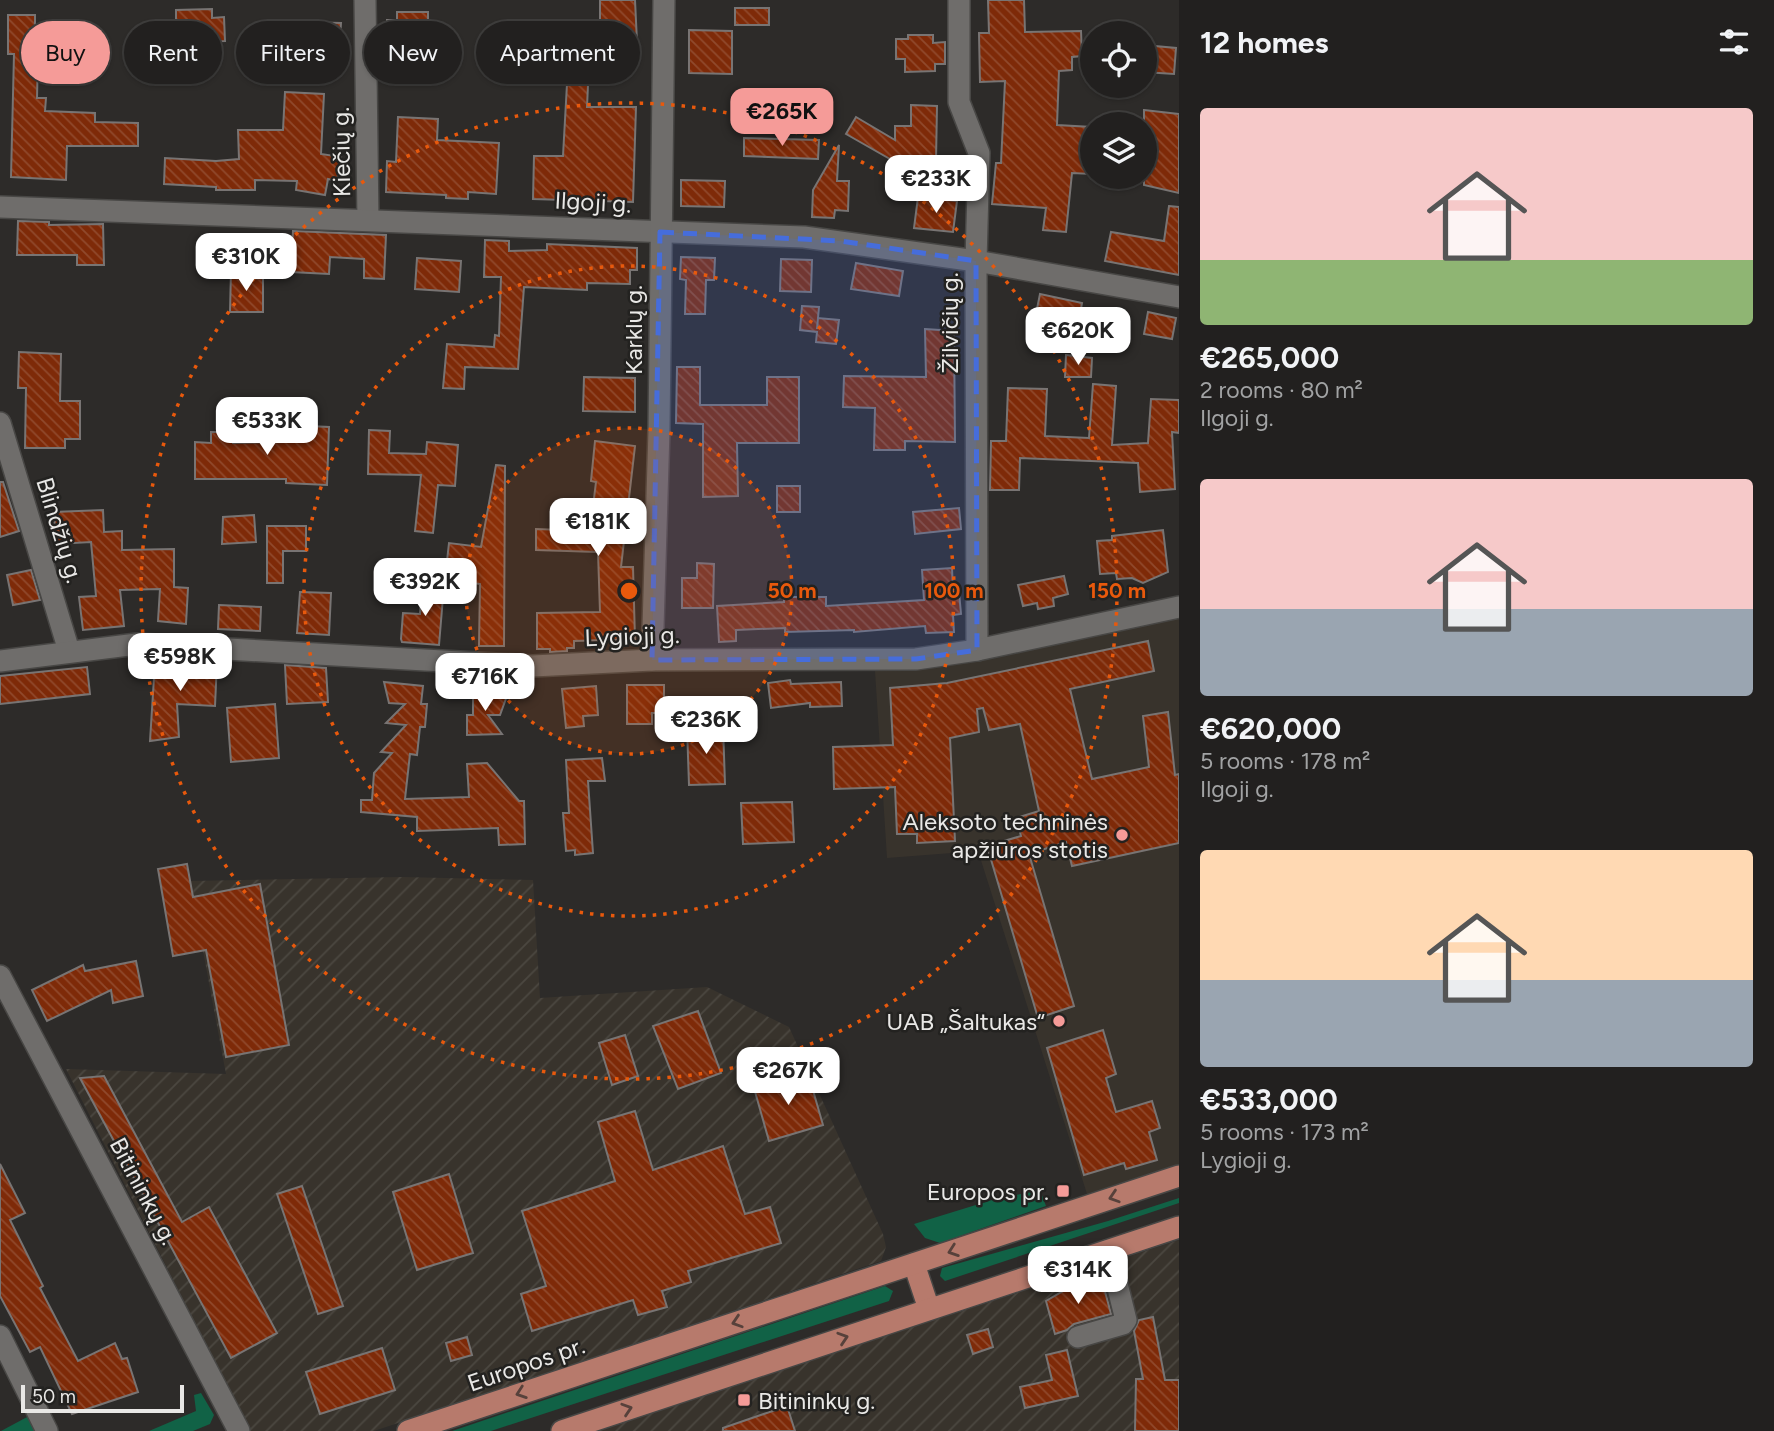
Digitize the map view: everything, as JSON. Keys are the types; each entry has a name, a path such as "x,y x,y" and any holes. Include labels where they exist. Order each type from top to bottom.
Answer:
{"main road":[{"name":"Europos pr.","path":"408,1431 1179,1175"},
{"path":"562,1431 1179,1227"},
{"path":"914,1264 929,1309"}],"street":[{"name":"Kiečių g.","path":"365,0 369,220"},
{"name":"Karklų g.","path":"652,660 659,430 664,0"},
{"name":"Žilvičių g.","path":"959,0 959,102 979,153 975,261 977,650"},
{"name":"Ilgoji g.","path":"0,207 804,237 975,261 1179,297"},
{"name":"Blindžių g.","path":"0,423 69,651"},
{"name":"Lygioji g.","path":"0,661 137,644 533,666 652,660 916,659 977,650 1179,607"},
{"name":"Bitininkų g.","path":"0,976 239,1431"},
{"path":"1078,1337 1123,1324 1126,1320 1114,1268 1107,1251"},
{"path":"0,1336 47,1431"}],"highlighted area":[{"path":"660,232 841,241 976,261 977,650 916,659 652,660"}],"shaded area":[{"path":"1179,616 1179,1165 1087,1194 978,851 887,858 875,671 992,659"},
{"path":"402,877 533,880 540,998 707,987 789,1027 883,1234 886,1247 881,1261 374,1431 250,1431 66,1069 226,1074 190,881"},
{"path":"1179,1240 1179,1431 595,1431"}],"green space":[{"path":"1040,1190 1046,1206 940,1243 925,1238 914,1224 992,1200"},
{"path":"1179,1198 1179,1203 945,1281 940,1276 942,1268"},
{"path":"885,1286 893,1291 889,1301 491,1431 452,1431"},
{"path":"201,1393 214,1415 210,1424 193,1431 149,1431 196,1411 194,1395"},
{"path":"29,1416 36,1431 1,1431"}],"building":[{"path":"600,0 635,0 636,21 600,21"},
{"path":"988,0 1024,0 1025,32 1080,31 1080,56 1072,57 1072,70 1059,71 1057,125 1080,126 1080,173 1072,173 1066,232 1043,230 1046,208 992,204 996,163 1001,163 1005,81 980,82 979,33 989,33"},
{"path":"735,8 769,8 769,25 735,25"},
{"path":"212,9 212,18 224,17 225,41 222,41 222,21 176,21 176,10"},
{"path":"397,12 428,12 428,21 387,21 397,20"},
{"path":"8,15 35,15 35,21 21,21 21,84 37,84 37,98 46,98 45,111 95,113 95,122 138,123 138,146 67,146 66,180 11,177 14,54 8,54"},
{"path":"689,30 732,31 732,74 689,73"},
{"path":"908,35 933,35 933,43 945,42 945,64 935,64 935,71 905,72 905,59 896,59 896,39 908,39"},
{"path":"1157,46 1176,48 1174,74 1157,73"},
{"path":"567,84 588,85 587,107 636,107 633,202 533,199 534,156 563,156"},
{"path":"285,92 324,94 321,154 341,157 337,181 328,179 325,195 296,190 297,181 255,180 255,190 216,190 216,187 164,184 165,158 216,161 239,159 238,130 283,130"},
{"path":"807,96 828,97 826,122 806,111"},
{"path":"911,105 937,106 936,161 942,167 927,180 846,134 856,117 895,140 895,126 911,126"},
{"path":"1144,110 1179,114 1179,193 1157,188 1157,112"},
{"path":"398,117 438,119 437,140 499,143 496,194 468,192 468,199 446,198 446,195 386,192 387,161 396,162"},
{"path":"744,138 819,140 818,159 744,156"},
{"path":"839,145 837,181 849,181 848,211 835,210 834,218 812,217 813,190"},
{"path":"681,180 725,181 724,207 681,206"},
{"path":"918,197 957,201 953,232 914,228"},
{"path":"1169,206 1179,207 1179,275 1105,261 1111,232 1164,241"},
{"path":"18,221 49,222 49,225 103,224 104,265 77,265 77,255 17,255"},
{"path":"293,231 386,235 384,279 364,278 364,259 330,257 329,274 291,272"},
{"path":"485,240 509,241 509,251 547,250 547,244 637,248 637,270 630,270 630,284 587,283 587,290 524,287 518,369 465,367 464,389 443,388 447,344 494,347 495,335 499,336 501,277 484,277"},
{"path":"681,257 715,258 714,280 706,280 705,314 685,314 686,280 680,279"},
{"path":"417,258 461,261 459,292 415,289"},
{"path":"781,259 812,260 811,292 780,291"},
{"path":"856,263 903,271 899,296 851,289"},
{"path":"231,271 248,271 248,279 263,278 263,312 230,312"},
{"path":"1040,294 1082,303 1076,337 1043,331 1044,326 1034,324"},
{"path":"802,306 819,307 818,318 839,320 836,344 816,342 817,332 800,330"},
{"path":"1148,312 1176,318 1172,339 1144,334"},
{"path":"925,329 954,331 955,442 905,441 905,450 874,450 875,408 843,407 844,376 926,377"},
{"path":"19,352 61,354 60,401 80,401 80,439 65,439 65,448 25,448 26,388 18,388"},
{"path":"1066,355 1092,358 1091,377 1065,377"},
{"path":"677,367 700,367 700,405 767,405 767,377 799,377 799,443 737,443 738,496 703,497 703,424 676,423"},
{"path":"584,377 635,378 635,412 583,411"},
{"path":"1093,384 1116,386 1112,445 1148,443 1151,399 1179,400 1179,433 1172,432 1175,489 1140,492 1138,463 1020,458 1019,490 990,490 991,441 1006,441 1008,388 1047,389 1045,436 1089,438"},
{"path":"287,425 329,427 327,485 286,483 286,479 195,479 195,442 211,443 211,432 233,432 233,443 287,442"},
{"path":"369,430 390,431 389,453 426,454 427,442 458,445 455,486 438,485 433,533 415,531 421,475 368,474"},
{"path":"595,441 635,446 621,567 633,567 635,639 574,641 574,648 567,648 567,651 550,652 550,649 537,649 537,613 600,612 598,552 536,550 536,529 590,531 596,482 591,481"},
{"path":"496,465 505,466 504,646 479,646 480,584 445,579 449,543 481,547"},
{"path":"0,482 3,482 19,531 0,537"},
{"path":"777,486 800,486 800,512 777,512"},
{"path":"959,508 961,529 915,534 913,512"},
{"path":"103,510 104,532 122,531 122,550 174,549 174,587 188,588 186,624 158,621 160,589 120,590 124,626 83,630 79,597 96,596 91,542 56,544 54,512"},
{"path":"254,515 256,542 222,544 223,517"},
{"path":"267,526 306,526 306,551 283,551 283,583 267,583"},
{"path":"1163,530 1168,572 1143,583 1132,578 1117,579 1116,573 1100,574 1097,541 1112,540 1112,536"},
{"path":"697,563 714,564 713,608 682,608 682,578 697,578"},
{"path":"952,568 953,592 959,592 961,614 953,615 954,632 926,633 925,626 854,632 785,632 785,628 736,630 736,641 719,642 717,606 784,602 784,597 826,597 826,606 924,600 922,570"},
{"path":"31,570 40,600 13,605 7,575"},
{"path":"1064,576 1068,594 1053,598 1054,606 1038,609 1037,603 1023,606 1018,585"},
{"path":"422,583 444,585 439,645 402,642 401,639 403,613 420,614"},
{"path":"300,592 331,593 329,635 297,633"},
{"path":"219,605 261,607 260,631 218,629"},
{"path":"1148,641 1154,671 1070,689 1092,779 1149,767 1143,716 1168,712 1175,775 1179,774 1179,843 1072,866 1066,842 1029,854 1074,1006 1038,1018 987,846 1021,836 1016,818 1039,811 1020,724 989,730 983,708 977,709 979,732 950,738 955,841 917,843 917,834 897,834 895,787 834,789 833,747 893,745 890,688 947,683"},
{"path":"155,662 217,662 215,706 177,704 179,737 150,741"},
{"path":"285,665 326,668 328,702 287,704"},
{"path":"87,667 90,694 0,704 0,676"},
{"path":"790,680 791,684 841,682 842,706 810,707 810,703 771,708 768,683"},
{"path":"384,682 423,686 421,704 427,704 425,727 420,727 417,755 410,754 405,799 469,797 467,764 487,763 519,801 524,801 525,844 499,845 498,828 417,831 417,817 361,812 361,800 372,800 374,773 392,753 381,752 406,725 386,723 405,704 389,703"},
{"path":"627,685 664,685 664,713 652,713 652,724 627,724"},
{"path":"596,686 598,715 583,716 584,726 566,728 562,689"},
{"path":"473,693 508,693 500,715 488,715 502,734 467,735 467,715 473,715"},
{"path":"275,704 279,758 231,762 227,708"},
{"path":"723,726 725,784 689,785 687,727"},
{"path":"602,758 605,781 588,781 593,853 575,855 575,850 566,851 563,813 569,813 566,760"},
{"path":"792,802 794,842 743,844 741,803"},
{"path":"187,864 193,897 260,884 289,1045 226,1057 206,950 173,956 158,869"},
{"path":"136,961 143,996 113,1003 111,990 47,1021 32,990 83,965 85,971"},
{"path":"698,1011 721,1073 678,1089 653,1026"},
{"path":"1103,1030 1116,1074 1106,1078 1116,1112 1152,1101 1160,1128 1149,1132 1157,1160 1126,1169 1124,1163 1084,1175 1047,1048"},
{"path":"625,1035 638,1076 612,1085 599,1043"},
{"path":"808,1073 823,1125 769,1141 754,1088"},
{"path":"104,1076 182,1222 209,1207 277,1333 231,1358 80,1078"},
{"path":"635,1111 653,1170 723,1146 745,1214 770,1207 781,1243 688,1271 691,1282 662,1291 667,1307 638,1315 633,1300 532,1331 521,1294 546,1286 522,1211 615,1181 598,1122"},
{"path":"0,1164 25,1213 10,1220 43,1286 40,1288 78,1361 115,1343 122,1359 127,1358 138,1392 72,1414 40,1347 30,1352 0,1296"},
{"path":"449,1174 473,1253 417,1270 393,1192"},
{"path":"302,1186 343,1306 318,1314 277,1194"},
{"path":"1102,1280 1111,1314 1074,1324 1055,1334 1046,1301 1065,1290"},
{"path":"1153,1317 1165,1380 1179,1380 1179,1431 1135,1431 1136,1379 1143,1379 1134,1331 1139,1320"},
{"path":"988,1329 993,1347 973,1354 967,1335"},
{"path":"467,1337 472,1355 451,1361 446,1343"},
{"path":"382,1348 395,1390 320,1414 306,1372"},
{"path":"1067,1350 1078,1396 1025,1408 1020,1387 1052,1380 1046,1355"},
{"path":"787,1406 795,1431 723,1431 723,1428"}],"place":[{"name":"Aleksoto techninės apžiūros stotis","path":"1122,835"},
{"name":"UAB „Šaltukas“","path":"1059,1021"},
{"name":"Europos pr.","path":"1063,1191"},
{"name":"Bitininkų g.","path":"744,1400"}]}
